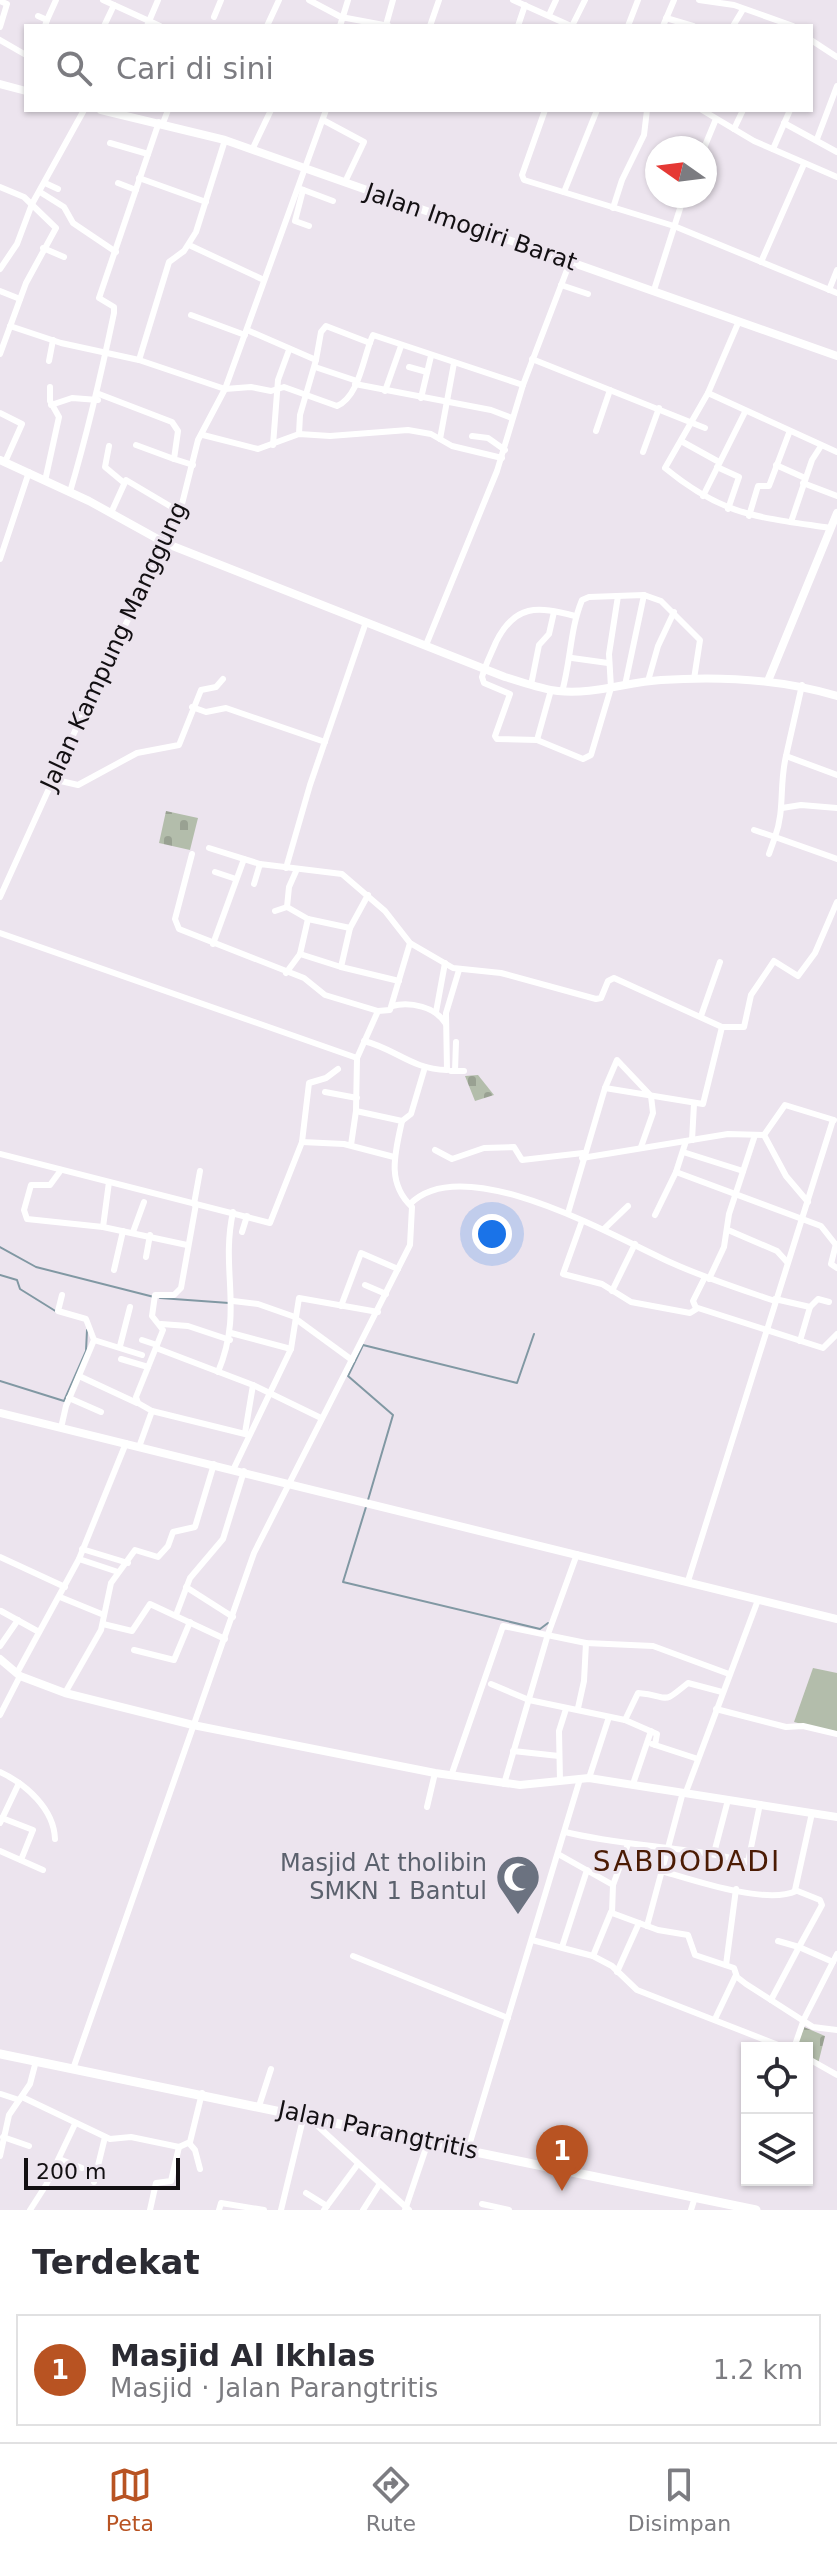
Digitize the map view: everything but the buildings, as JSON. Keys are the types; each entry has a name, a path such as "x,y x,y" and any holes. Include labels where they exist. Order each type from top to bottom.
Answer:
{"main road":[{"name":"Jalan Parangtritis","path":"0,2054 202,2093 756,2210"}],"street":[{"path":"38,16 46,23 56,0"},
{"path":"103,0 148,24 158,0"},
{"path":"214,17 221,0"},
{"path":"268,24 279,0"},
{"path":"309,0 341,17 378,24"},
{"path":"340,24 348,0"},
{"path":"388,24 393,0"},
{"path":"431,24 439,0"},
{"path":"513,0 529,4 568,24"},
{"path":"549,15 556,0"},
{"path":"573,24 585,0"},
{"path":"629,24 638,0"},
{"path":"664,24 674,0"},
{"path":"699,0 734,5 742,11 786,24"},
{"path":"0,1 7,4 0,27"},
{"path":"519,24 529,4"},
{"path":"105,24 114,5"},
{"path":"734,24 742,11"},
{"path":"666,18 686,24"},
{"path":"0,40 24,54"},
{"path":"813,41 837,57"},
{"path":"0,84 24,90"},
{"path":"817,139 828,119 837,86"},
{"path":"0,269 20,237 32,204 83,112"},
{"name":"Jalan Imogiri Barat","path":"112,112 225,140 837,356"},
{"path":"70,493 98,397 104,353 115,309 101,300 98,291 116,252 139,178 167,112"},
{"path":"252,150 270,112"},
{"name":"Jalan Kampung Manggung","path":"0,897 52,779 180,512 198,440 225,389 325,112"},
{"path":"544,112 522,179 674,226 837,293"},
{"path":"564,192 596,112"},
{"path":"613,208 622,180 644,135 647,112"},
{"path":"705,112 773,149 837,176"},
{"path":"734,129 742,112"},
{"path":"773,149 789,112"},
{"path":"709,136 716,119"},
{"path":"323,120 364,142 345,182"},
{"path":"784,123 837,152"},
{"path":"139,360 167,267 189,245 225,140"},
{"path":"110,143 148,154"},
{"path":"761,262 804,164"},
{"path":"139,178 206,202"},
{"path":"45,183 58,189"},
{"path":"118,183 136,190"},
{"path":"0,188 16,192 56,228 43,248 20,299 0,354"},
{"path":"295,221 300,189 333,201"},
{"path":"40,192 64,207 73,223 116,252"},
{"path":"654,290 680,208"},
{"path":"287,219 309,226"},
{"path":"189,245 264,280"},
{"path":"43,248 64,257"},
{"path":"426,645 503,454 532,359 570,262"},
{"path":"829,290 837,270"},
{"path":"561,285 588,294"},
{"path":"0,291 20,299"},
{"path":"191,315 246,332 356,383 491,410 512,418"},
{"path":"661,476 708,393 739,321"},
{"path":"10,326 53,340 139,360 225,389 277,388 307,393 339,406 356,383 373,335 523,385"},
{"path":"299,434 300,415 316,364 321,332 326,326 370,343"},
{"path":"49,361 53,340"},
{"path":"385,391 401,346"},
{"path":"273,445 277,424 274,417 277,388 289,350"},
{"path":"421,398 431,356"},
{"path":"532,359 705,428"},
{"path":"440,439 444,403 454,363"},
{"path":"409,367 427,372"},
{"path":"45,481 59,417 51,405 50,387"},
{"path":"596,431 610,390"},
{"path":"708,393 789,433 837,452"},
{"path":"51,405 72,398 98,397 177,426 174,459"},
{"path":"643,452 659,408"},
{"path":"703,496 745,412"},
{"path":"0,413 22,424 2,461 111,513 165,543 531,685 561,692 648,681 768,681 802,685 837,696"},
{"path":"203,435 246,448 273,445 299,434 330,436 408,430 440,439 452,446 503,454"},
{"path":"749,516 758,486 769,486 789,433"},
{"path":"472,436 488,438 503,454"},
{"path":"681,441 739,477 728,509"},
{"path":"136,445 193,465"},
{"path":"109,446 105,467 123,482 128,481 180,512"},
{"path":"791,522 804,480 821,446"},
{"path":"776,465 837,496"},
{"path":"665,468 703,496 728,509 749,516 830,528"},
{"path":"0,559 29,472"},
{"path":"111,513 123,482"},
{"path":"768,681 837,513"},
{"path":"0,523 9,525"},
{"path":"561,692 572,658 575,616 585,597 644,595 661,601 702,646 694,679"},
{"path":"625,685 644,595"},
{"path":"575,616 525,610 515,615 502,630 484,668 482,681 510,694 495,737 537,740 588,759 611,688 608,663 618,596"},
{"path":"531,685 539,645 549,634 554,612"},
{"path":"648,681 658,646 674,612"},
{"path":"286,868 366,622"},
{"path":"572,658 608,663"},
{"path":"52,779 78,785 137,753 179,745 201,690 216,687 223,679"},
{"path":"769,854 782,808 779,787 802,685"},
{"path":"537,740 551,690"},
{"path":"192,707 206,712 225,708 325,742"},
{"path":"786,756 837,775"},
{"path":"782,808 837,808"},
{"path":"754,830 837,859"},
{"path":"209,848 260,864 342,874 391,917 410,943 459,970 501,973 598,1000 608,981 614,978 722,1027 743,1029 751,995 775,960 798,976 815,953 837,902"},
{"path":"192,854 175,924 184,932 304,978 325,995 386,1013 392,1006 410,943"},
{"path":"213,944 244,859"},
{"path":"254,884 260,864"},
{"path":"287,907 289,887 297,869"},
{"path":"215,872 236,879"},
{"path":"341,967 350,928 368,895"},
{"path":"275,911 287,907 308,919 350,928"},
{"path":"286,973 300,954 308,919"},
{"path":"0,933 357,1058"},
{"path":"300,954 399,981"},
{"path":"701,1016 720,962"},
{"path":"436,1012 445,963"},
{"path":"451,1071 446,1024 459,970"},
{"path":"392,1006 416,1006 436,1012 446,1024"},
{"path":"351,1145 357,1098 357,1058 378,1011"},
{"path":"605,1088 694,1104 704,1102 722,1027"},
{"path":"364,1041 387,1048 402,1060 425,1067 464,1071"},
{"path":"451,1071 456,1042"},
{"path":"568,1213 583,1156 615,1062 619,1061 652,1098 653,1113 641,1147"},
{"path":"73,2069 254,1553 410,1245 413,1215 410,1204 398,1191 394,1157 402,1121 411,1114 425,1067"},
{"path":"0,1154 270,1223 302,1142 309,1083 326,1078 338,1069"},
{"path":"325,1092 357,1098"},
{"path":"655,1215 689,1140 694,1104"},
{"path":"688,1581 775,1300 835,1120 785,1105 764,1135"},
{"path":"356,1111 402,1121"},
{"path":"755,1135 736,1192 728,1230 693,1301 696,1308 765,1332 825,1348 837,1334"},
{"path":"435,1150 452,1159 487,1149 514,1147 524,1161 583,1156 689,1140 764,1135"},
{"path":"764,1135 786,1176 808,1202"},
{"path":"302,1142 351,1145 394,1157"},
{"path":"683,1152 743,1171"},
{"path":"61,1170 50,1185 33,1183 25,1217 133,1232 187,1245"},
{"path":"200,1171 179,1291 174,1295 155,1297 152,1316 161,1324 188,1326 291,1349"},
{"path":"676,1172 823,1227 836,1243 831,1264 837,1268"},
{"path":"103,1227 109,1182"},
{"path":"410,1204 434,1191 482,1188 510,1193 568,1213 707,1278 775,1300 810,1307"},
{"path":"133,1232 144,1202"},
{"path":"604,1229 628,1206"},
{"path":"218,1372 230,1336 233,1301 226,1247 233,1212"},
{"path":"242,1232 247,1216"},
{"path":"582,1221 562,1273 594,1281 643,1305 690,1313 696,1308"},
{"path":"728,1230 777,1251 787,1263"},
{"path":"114,1270 123,1231"},
{"path":"146,1257 150,1235"},
{"path":"612,1291 635,1244"},
{"path":"341,1306 361,1253 398,1269"},
{"path":"365,1285 386,1294"},
{"path":"61,1428 69,1398 94,1340 86,1319 58,1311 62,1295"},
{"path":"234,1468 247,1434 291,1349 297,1302 302,1297 378,1312"},
{"path":"800,1341 810,1307 818,1299 829,1302"},
{"path":"233,1301 258,1304 295,1321 352,1360"},
{"path":"120,1346 130,1307"},
{"path":"138,1403 136,1397 161,1324"},
{"path":"94,1340 142,1355"},
{"path":"142,1340 253,1385 321,1418"},
{"path":"121,1359 148,1367"},
{"path":"79,1376 152,1411 202,1426 247,1434"},
{"path":"247,1434 253,1385"},
{"path":"69,1398 101,1412"},
{"path":"139,1447 152,1411"},
{"path":"0,1413 291,1482 837,1619"},
{"path":"0,1715 39,1632 79,1559 126,1443"},
{"path":"65,1693 103,1624 111,1583 118,1572 137,1549 158,1557 168,1546 173,1532 195,1527 214,1464"},
{"path":"176,1615 193,1573 223,1539 244,1471"},
{"path":"82,1549 128,1563"},
{"path":"504,1784 548,1634 577,1554"},
{"path":"0,1557 65,1587"},
{"path":"79,1559 118,1572"},
{"path":"186,1587 233,1617"},
{"path":"60,1597 104,1615"},
{"path":"617,1972 643,1925 684,1792 758,1600"},
{"path":"103,1624 132,1631 148,1604 225,1639"},
{"path":"1,1611 39,1632"},
{"path":"0,1646 18,1620"},
{"path":"134,1650 174,1660 190,1622"},
{"path":"451,1776 503,1626 586,1643 653,1646 729,1674"},
{"path":"578,1708 584,1681 586,1643"},
{"path":"0,1659 18,1674 65,1693 193,1725 435,1773 504,1784 584,1779 633,1784 837,1817"},
{"path":"625,1720 638,1693 665,1699 676,1696 688,1683 722,1692"},
{"path":"491,1684 529,1700 625,1720 658,1735 655,1745"},
{"path":"560,1781 559,1731 566,1709"},
{"path":"716,1709 786,1727 803,1726 837,1734"},
{"path":"468,2149 565,1832 609,1717"},
{"path":"633,1784 651,1731"},
{"path":"647,1742 698,1759"},
{"path":"513,1751 559,1756"},
{"path":"0,1772 19,1783 50,1816 55,1839"},
{"path":"427,1807 435,1773"},
{"path":"19,1783 1,1820 33,1830 21,1860"},
{"path":"714,1853 728,1800"},
{"path":"565,1832 628,1844 714,1853 748,1862 760,1804"},
{"path":"796,1891 812,1813"},
{"path":"593,1956 611,1912 613,1885 628,1844"},
{"path":"0,1851 43,1870"},
{"path":"558,1854 613,1885"},
{"path":"562,1947 587,1870"},
{"path":"662,1871 736,1889 784,1895 796,1891 820,1900 822,1905 771,2000"},
{"path":"726,1965 736,1889"},
{"path":"611,1912 643,1925 688,1935 695,1955 734,1968 737,1975 771,2000 817,2029 837,2030"},
{"path":"532,1940 593,1956 639,1991 771,2042"},
{"path":"778,1941 833,1962"},
{"path":"796,2042 804,2019 837,1954"},
{"path":"353,1956 508,2018"},
{"path":"715,2019 737,1975"},
{"path":"0,2156 9,2115 20,2099 36,2061"},
{"path":"813,2061 836,2072"},
{"path":"259,2106 271,2069"},
{"path":"189,2143 202,2093"},
{"path":"1,2094 20,2099 105,2137 118,2140 131,2137 179,2147 189,2143"},
{"path":"281,2210 306,2116 407,2209 428,2141"},
{"path":"30,2210 75,2124"},
{"path":"3,2137 29,2146"},
{"path":"94,2182 105,2137"},
{"path":"189,2143 195,2150 200,2169"},
{"path":"150,2210 156,2183 171,2181 179,2147"},
{"path":"59,2159 82,2168"},
{"path":"306,2193 326,2208 358,2164"},
{"path":"363,2210 379,2185"},
{"path":"691,2210 695,2197"},
{"path":"219,2210 221,2203 264,2210"},
{"path":"482,2204 509,2210"}],"green space":[{"path":"166,811 198,818 190,850 159,843"},
{"path":"478,1075 494,1095 475,1101 465,1076"},
{"path":"813,1668 837,1673 837,1733 794,1722"},
{"path":"804,2027 825,2036 818,2064 813,2061 813,2042 798,2042"}],"waterway":[{"path":"0,1247 36,1267 154,1297"},
{"path":"0,1275 17,1280 20,1289 57,1312"},
{"path":"160,1298 229,1303"},
{"path":"0,1381 64,1401 86,1351 87,1330"},
{"path":"368,1500 393,1415 348,1376 363,1345 517,1383 534,1334"},
{"path":"366,1507 343,1582 540,1629 548,1623"}],"place":[{"name":"Masjid At tholibin SMKN 1 Bantul","path":"518,1916"},
{"name":"Masjid Al Ikhlas","path":"562,2191"}],"district":[{"name":"SABDODADI","path":"687,1861"}]}
